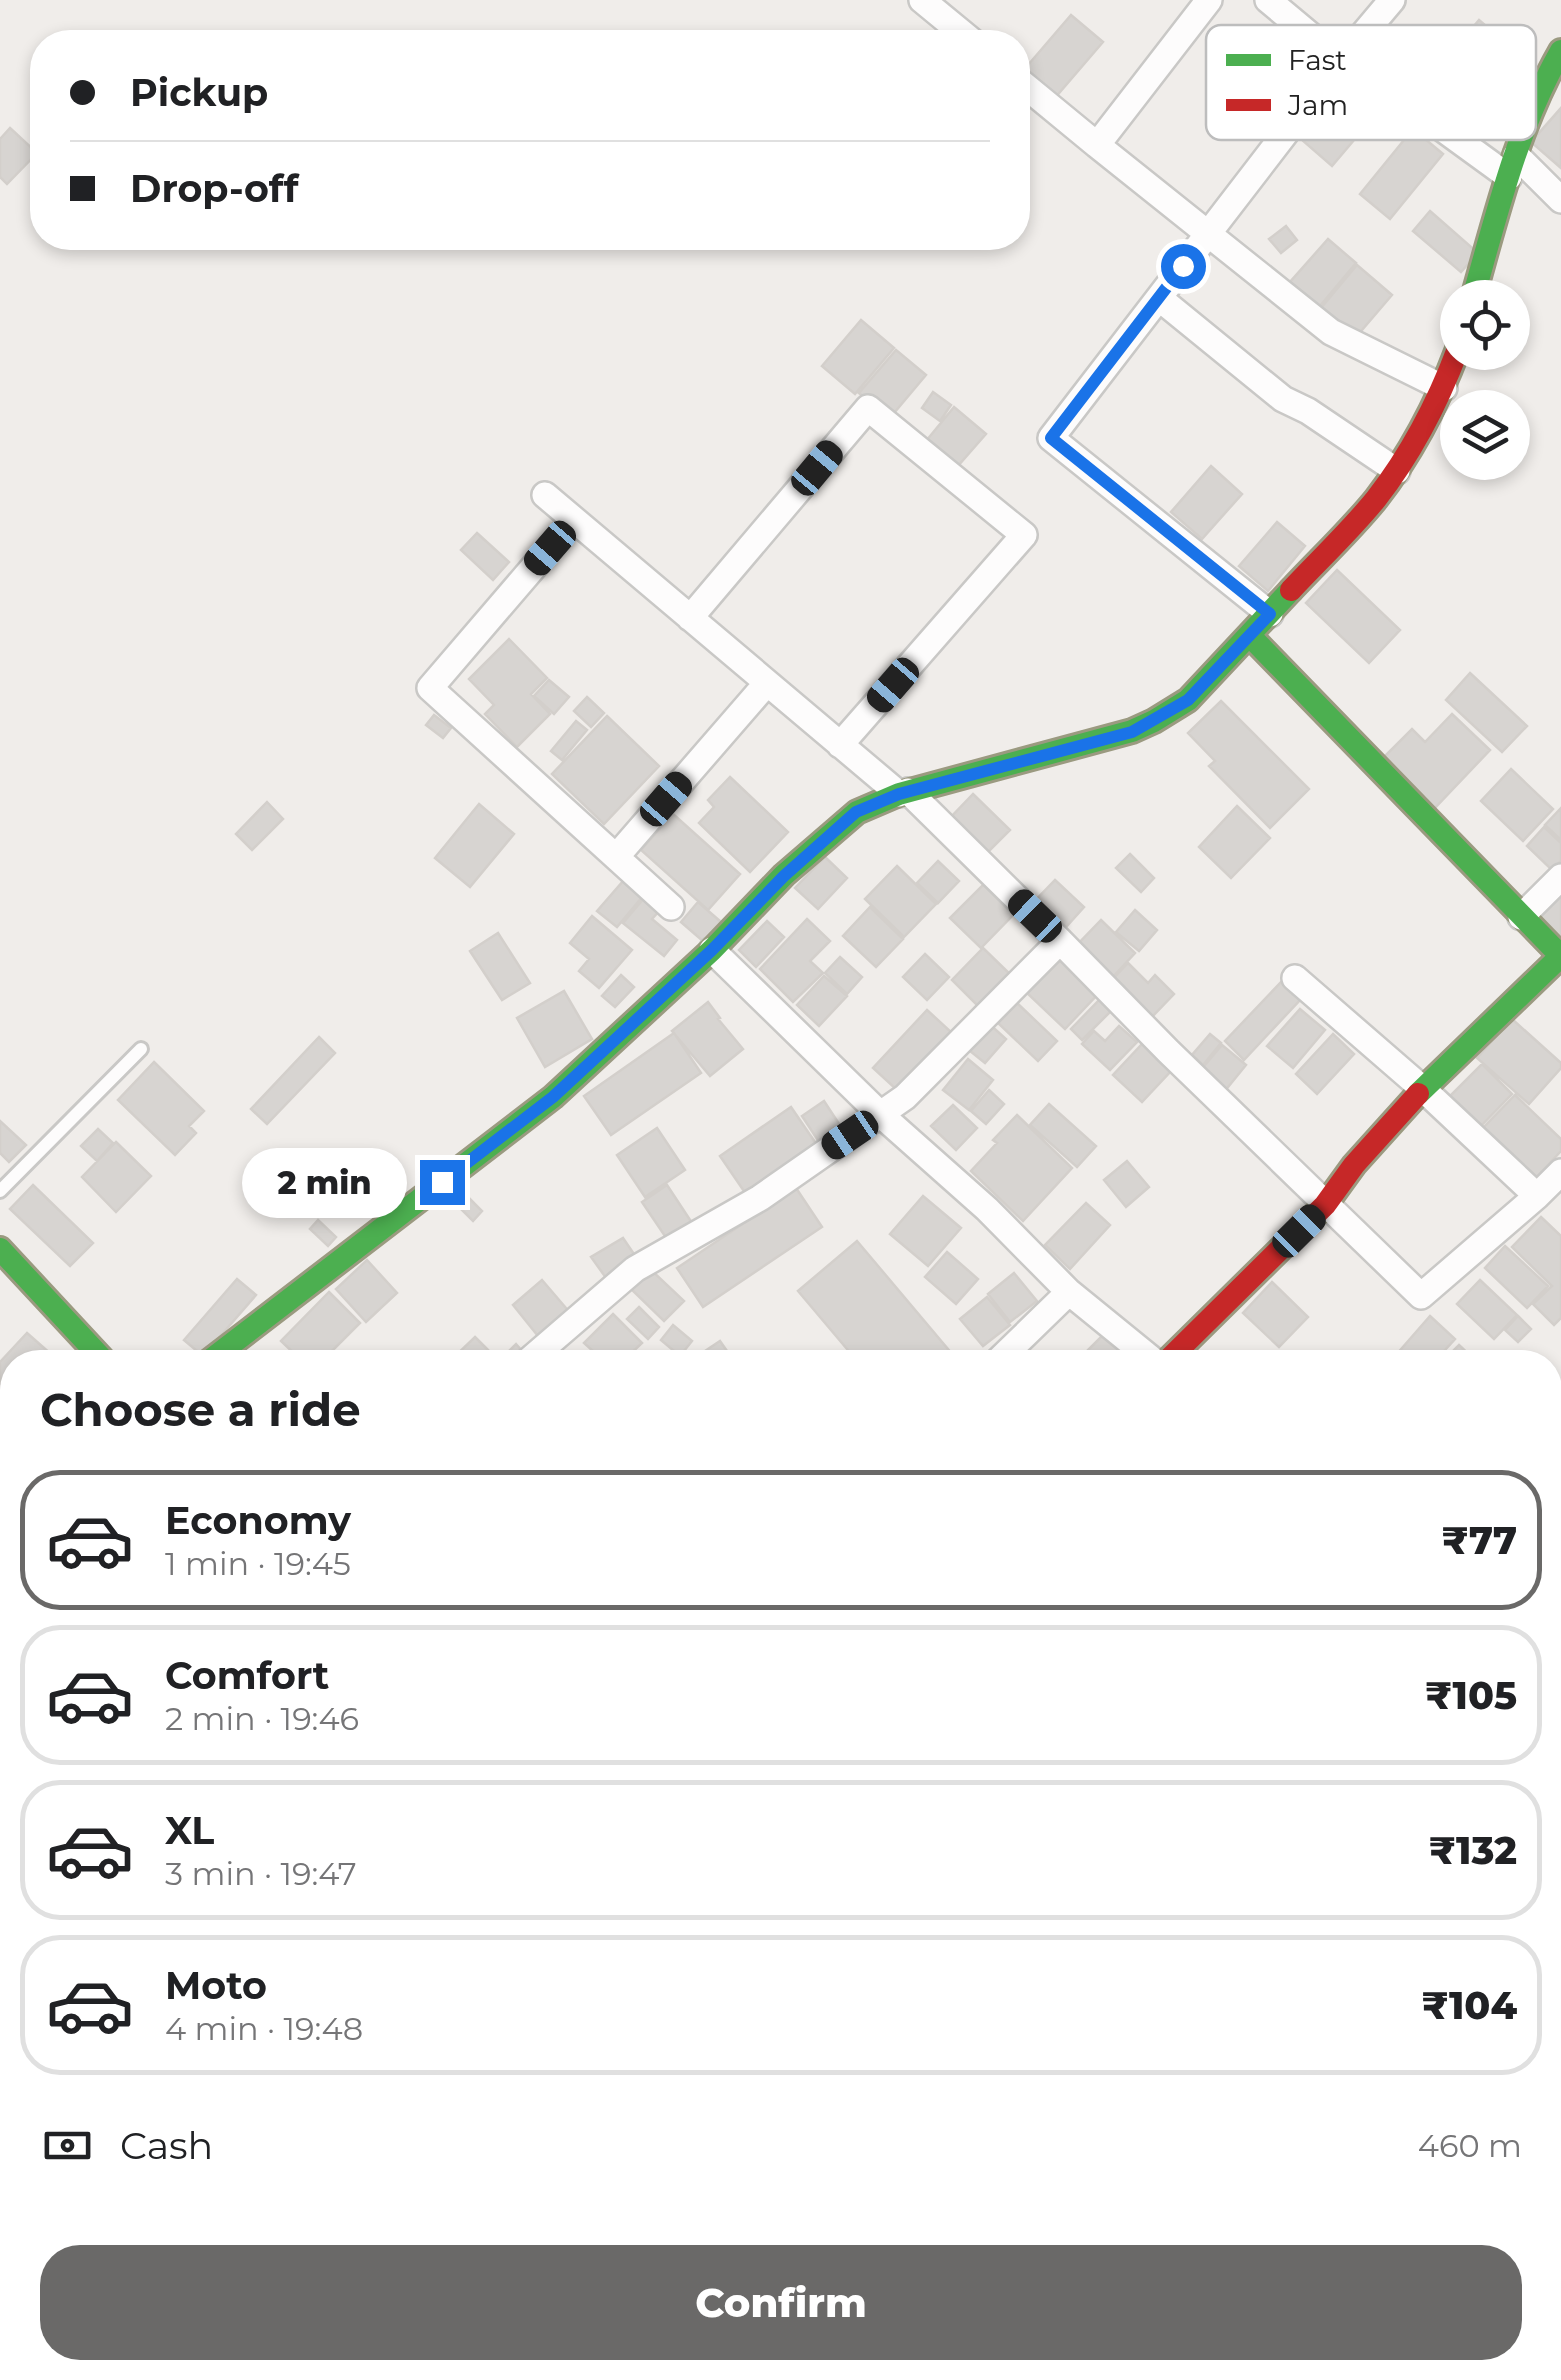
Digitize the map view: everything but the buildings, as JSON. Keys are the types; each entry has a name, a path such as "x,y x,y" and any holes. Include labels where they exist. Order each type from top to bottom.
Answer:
{"street":[{"path":"922,0 958,30"},
{"path":"1098,145 1210,0"},
{"path":"1268,0 1298,25"},
{"path":"1371,25 1392,0"},
{"path":"1536,101 1561,50"},
{"path":"1030,90 1331,332 1444,388"},
{"path":"1270,614 1051,438 1280,140"},
{"path":"1472,140 1561,200"},
{"path":"1479,280 1520,140"},
{"path":"1159,298 1283,398 1397,471"},
{"path":"224,1350 553,1097 856,812 904,793 1132,732 1188,700 1375,500 1397,471 1450,370"},
{"path":"690,618 868,408 1024,536 840,745"},
{"path":"545,495 840,745 904,793 1421,1296 1561,1172"},
{"path":"574,520 430,688 672,907"},
{"path":"1178,1350 1325,1205 1354,1166 1423,1089 1560,956 1250,636"},
{"path":"616,857 767,683"},
{"path":"1522,917 1561,878"},
{"path":"540,1350 635,1269 760,1198 904,1098 1060,941"},
{"path":"712,950 880,1114 988,1209 1068,1292 1140,1350"},
{"path":"1295,978 1423,1089 1537,1196"},
{"path":"0,1250 94,1350"},
{"path":"1009,1350 1068,1292"}],"lane":[{"path":"0,1191 141,1049"}],"traffic: fast":[{"path":"1536,101 1561,51"},
{"path":"1478,280 1520,140"},
{"path":"224,1350 553,1097 712,950 784,875 857,812 899,794 1132,731 1154,721 1188,700 1291,590"},
{"path":"1250,636 1561,956 1418,1094"},
{"path":"0,1249 94,1350"}],"traffic: jam":[{"path":"1291,590 1389,482 1423,427 1449,370"},
{"path":"1178,1350 1325,1205 1354,1165 1418,1094"}],"route":[{"path":"442,1182 553,1097 856,812 899,794 1132,732 1188,700 1270,614 1051,438 1183,266"}]}
